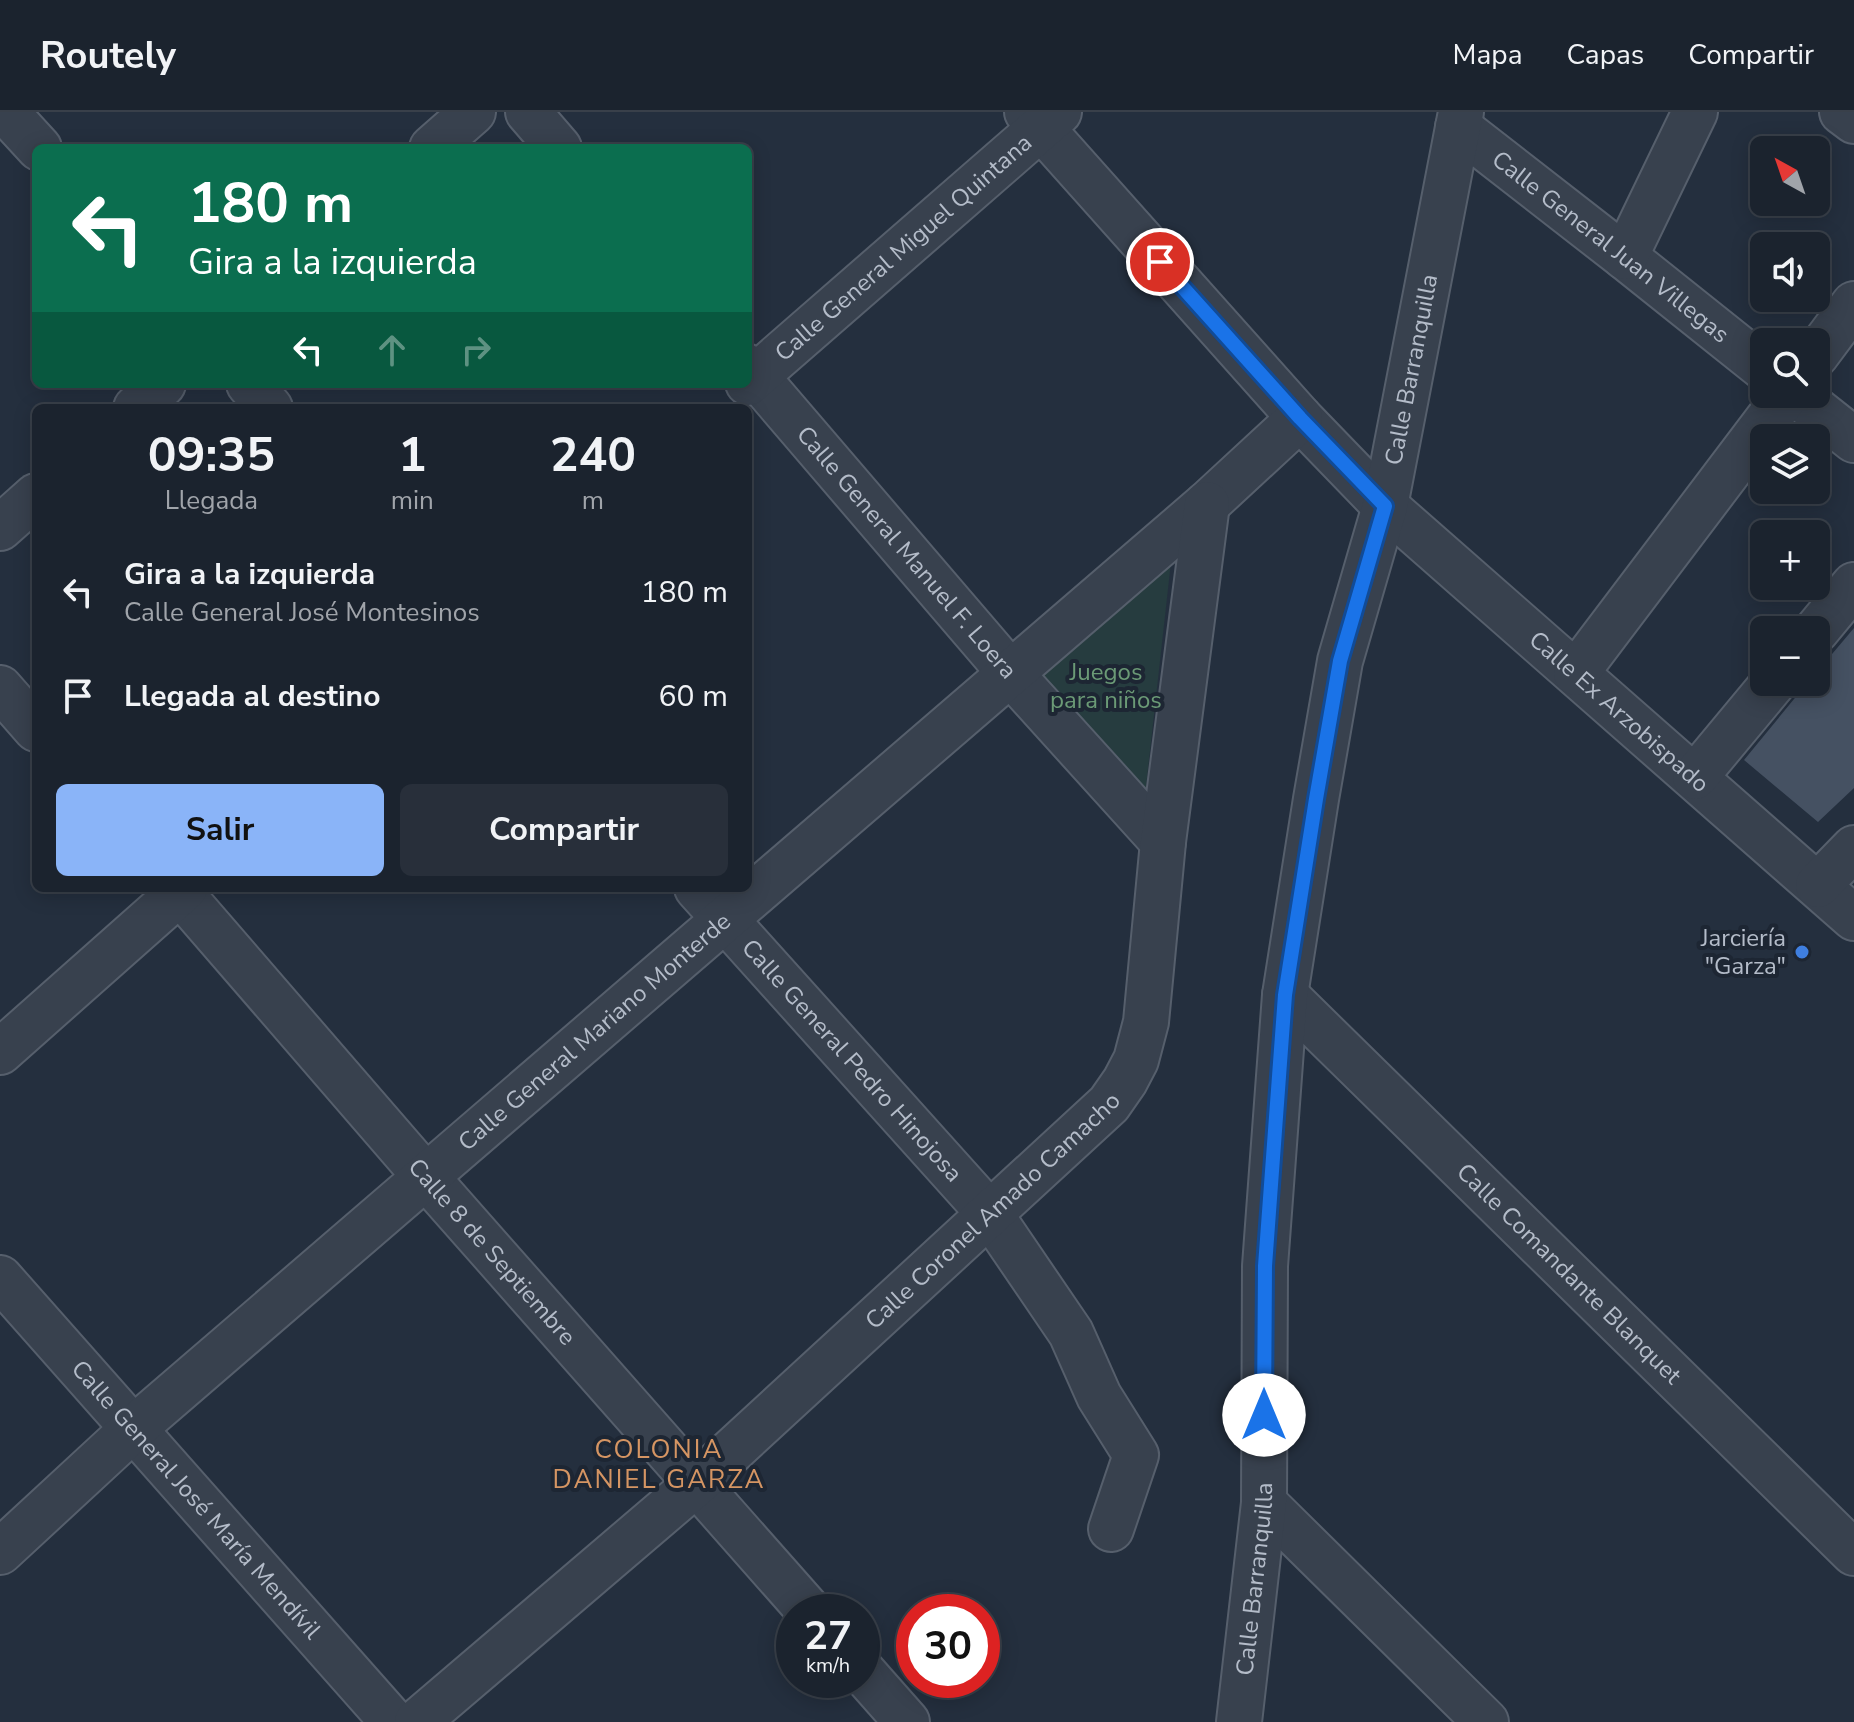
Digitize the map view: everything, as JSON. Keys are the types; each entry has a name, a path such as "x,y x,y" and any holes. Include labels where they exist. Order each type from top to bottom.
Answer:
{"street":[{"path":"6,112 35,144"},
{"path":"437,144 473,112"},
{"path":"528,112 556,144"},
{"path":"1625,257 1695,112"},
{"path":"1842,112 1854,121"},
{"name":"Calle General Miguel Quintana","path":"752,376 1042,117"},
{"name":"Calle Ex Arzobispado","path":"1042,117 1300,418 1385,506 1854,918"},
{"name":"Calle General Juan Villegas","path":"1459,120 1750,357"},
{"name":"Calle Barranquilla","path":"1239,1722 1264,1503 1265,1266 1285,995 1340,661 1385,506 1459,120"},
{"path":"1830,336 1854,304"},
{"name":"Calle General Manuel F. Loera","path":"752,380 1163,842"},
{"path":"140,404 158,388"},
{"path":"252,388 266,404"},
{"name":"Calle General Miguel Quintana","path":"724,404 740,388"},
{"path":"1576,673 1776,408"},
{"path":"1814,408 1854,440"},
{"name":"Calle General Mariano Monterde","path":"0,1552 133,1429 1011,674 1207,504 1300,418"},
{"path":"0,528 32,500"},
{"name":"Calle Coronel Amado Camacho","path":"417,1722 697,1483 1109,1104 1125,1081 1136,1060 1146,1022 1163,842 1207,504"},
{"path":"1828,616 1854,585"},
{"path":"0,688 32,724"},
{"path":"1695,777 1762,696"},
{"path":"1818,885 1854,848"},
{"path":"0,1052 178,892"},
{"name":"Calle 8 de Septiembre","path":"182,892 426,1177 794,1594"},
{"name":"Calle General Pedro Hinojosa","path":"700,892 990,1214 1071,1333 1099,1396 1136,1455 1111,1529"},
{"name":"Calle Comandante Blanquet","path":"1285,995 1854,1553"},
{"name":"Calle General José María Mendívil","path":"0,1278 393,1722"},
{"path":"1264,1503 1486,1722"},
{"path":"880,1691 907,1722"}],"green space":[{"name":"Juegos para niños","path":"1172,553 1144,805 1034,684"}],"building":[{"path":"1854,628 1854,788 1818,822 1744,760 1797,696 1830,696 1830,656"}],"place":[{"name":"Jarciería \"Garza\"","path":"1802,952"}],"district":[{"name":"COLONIA DANIEL GARZA","path":"659,1464"}],"route":[{"path":"1160,262 1300,418 1385,506 1340,661 1285,995 1265,1266 1264,1415"}]}
